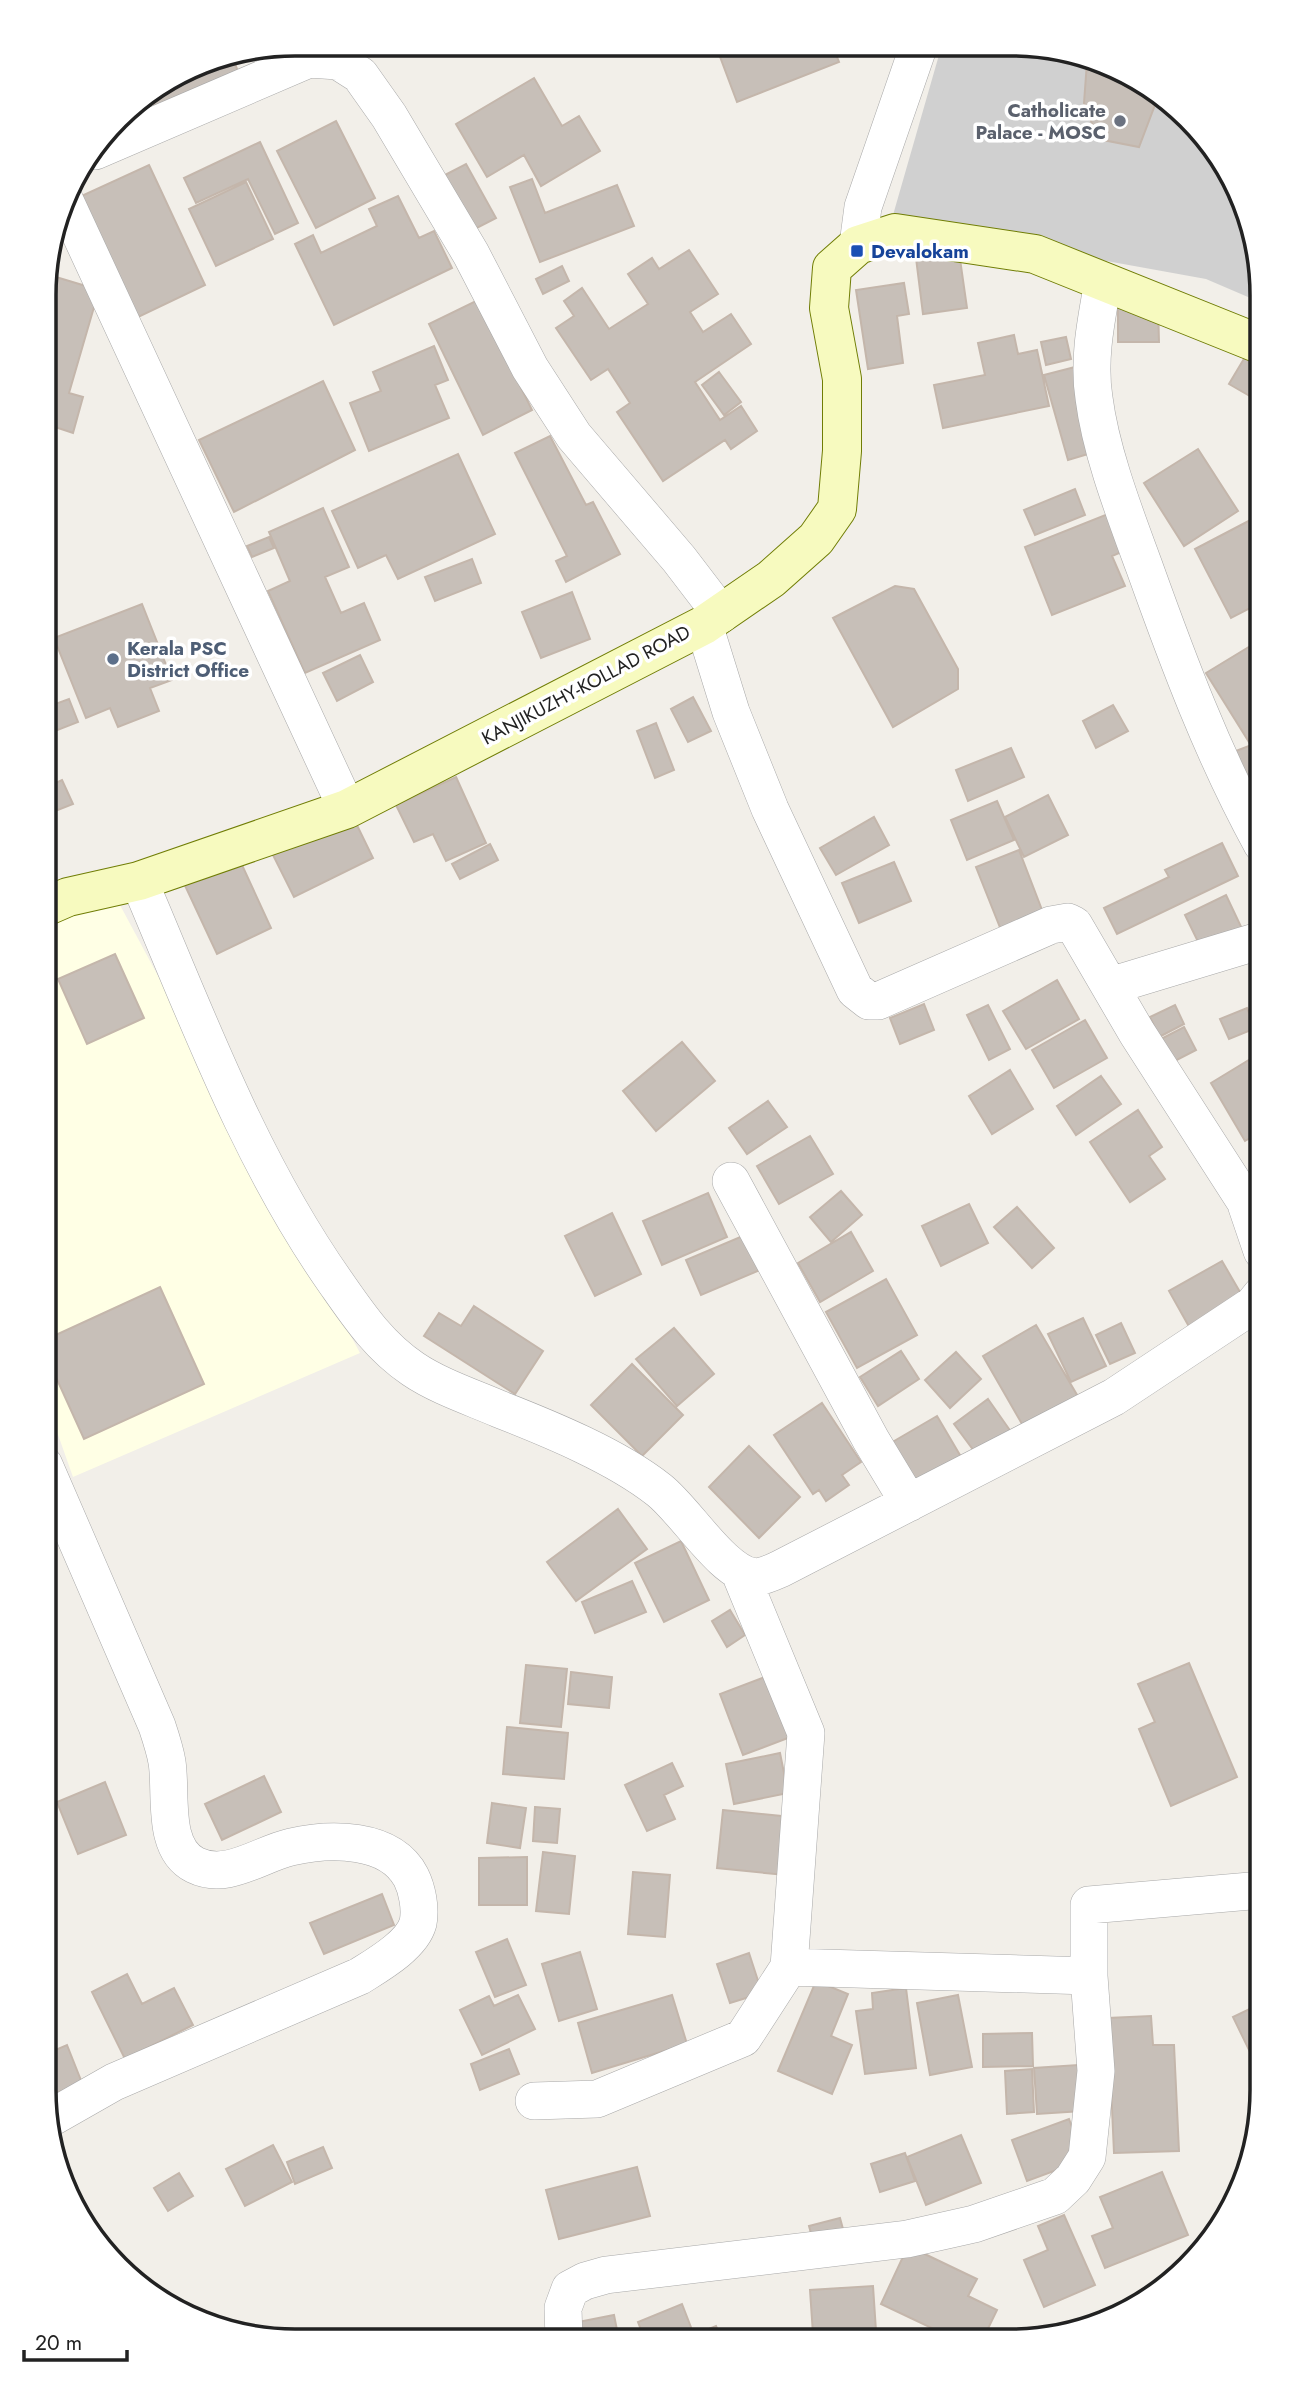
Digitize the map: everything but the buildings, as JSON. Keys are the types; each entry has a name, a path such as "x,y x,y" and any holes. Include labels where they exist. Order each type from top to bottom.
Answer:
{"main road":[{"path":"858,245 895,233 1035,254 1250,340"},
{"name":"KANJIKUZHY-KOLLAD ROAD","path":"56,902 139,881 347,809 713,620 771,579 816,539 837,509 842,451 842,379 830,308 832,268 858,245"}],"street":[{"path":"858,245 863,207 915,56"},
{"path":"110,144 309,59 338,61 360,75 389,116 471,254 530,368 567,424 713,620 732,712 770,809 844,971 861,996 877,1001 1051,925 1068,922 1080,932 1137,1033 1245,1201 1249,1214"},
{"path":"71,213 347,809"},
{"path":"1102,282 1091,354 1094,399 1123,508 1185,679 1228,783 1250,822"},
{"path":"139,881 212,1050 278,1189 304,1236 363,1322 389,1352 416,1371 535,1423 611,1461 659,1490 697,1528 720,1558 740,1573 757,1577 780,1569 1114,1397 1249,1307"},
{"path":"1110,986 1250,944"},
{"path":"731,1181 871,1440 909,1503"},
{"path":"56,1493 157,1726 167,1761 172,1829 176,1845 186,1858 195,1865 225,1870 292,1847 343,1843 380,1848 404,1864 417,1889 418,1901 418,1924 396,1953 360,1976 114,2082 58,2114"},
{"path":"534,2101 597,2099 743,2038 789,1967 806,1733 740,1573"},
{"path":"564,2329 564,2308 570,2289 606,2275 907,2239 974,2224 1055,2196 1073,2179 1087,2157 1096,2071 1089,1976 1089,1905 1249,1891"},
{"path":"789,1967 1089,1976"}],"shaded area":[{"path":"939,56 1011,56 1058,61 1088,69 1144,96 1169,115 1191,137 1210,162 1237,218 1245,248 1250,298 1206,279 891,222"},
{"path":"113,892 360,1353 73,1477 56,1429 56,920"}],"place":[{"name":"Catholicate Palace - MOSC","path":"1120,121"},
{"name":"Devalokam","path":"857,251"},
{"name":"Kerala PSC District Office","path":"113,659"}]}
